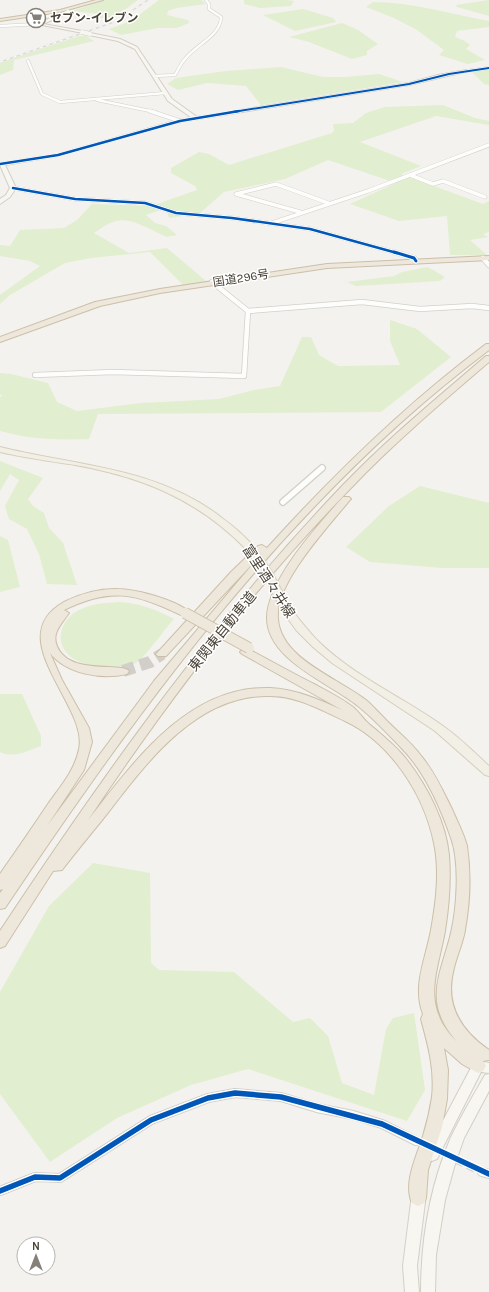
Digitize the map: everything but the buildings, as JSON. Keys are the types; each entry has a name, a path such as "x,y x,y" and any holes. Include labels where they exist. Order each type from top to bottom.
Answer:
{"highway":[{"path":"0,20 68,10 101,0"},
{"name":"国道296号","path":"0,340 98,304 145,293 327,266 486,258"},
{"name":"東関東自動車道","path":"0,904 89,777 155,688 232,593 322,495 373,444 416,406 489,346"},
{"name":"東関東自動車道","path":"0,942 83,817 137,741 210,643 281,558 351,483 388,447 454,386 489,358"},
{"path":"388,447 320,529 295,564 283,582 275,600 272,616 276,636 284,646 308,667 354,696 411,751 420,762 442,802 460,845 461,903 457,932 444,982 446,1010 459,1036 486,1060"},
{"path":"162,654 235,574 286,525 322,495"},
{"path":"0,885 75,774 86,748 84,729 44,655 40,636 42,628 53,614 61,607 73,601 102,592 131,592 152,597 337,701 352,712 361,724 401,762 426,805 441,844 441,910 427,975 427,997 434,1021 443,1037 458,1054 486,1060"},
{"path":"123,671 91,670 80,668 61,660 55,654 50,641 50,635 55,623 69,609 77,605 96,599 116,597 143,600 185,616"},
{"path":"247,650 333,691 356,708 377,718"},
{"path":"0,945 61,862 131,774 170,734 203,710 217,703 244,694 276,693 309,700 361,724"},
{"path":"418,1198 418,1177 422,1157 435,1123 440,1082 438,1053 425,1007 427,997"}],"main road":[{"name":"富里酒々井線","path":"0,449 105,470 152,483 203,508 238,534 249,547 268,574 286,607 304,634 328,656 439,728 488,772"}],"street":[{"path":"156,76 175,75 185,58 215,32 221,17 209,9 209,4 206,0"},
{"path":"38,24 67,12 68,10"},
{"path":"0,26 38,24 120,40 136,48 156,76 170,100 197,119"},
{"path":"28,61 44,95 60,102 92,98 165,93"},
{"path":"13,188 1,164 58,155 180,121 409,84 438,76 489,68"},
{"path":"92,98 162,114 180,121"},
{"path":"271,223 410,175 489,144"},
{"path":"410,175 433,184 442,181 484,197"},
{"path":"301,212 236,194 276,184 328,203"},
{"path":"0,202 8,196 13,188"},
{"path":"13,188 75,199 145,203 176,213 271,223 324,232 414,258 416,261"},
{"path":"486,258 489,265"},
{"path":"212,282 248,312 362,302 420,309 472,306 489,308"},
{"path":"34,375 60,373 133,372 153,374 244,376 248,312"},
{"path":"283,502 322,468"},
{"path":"412,1292 410,1266 418,1198 425,1174 439,1138 486,1060"},
{"path":"428,1292 431,1244 445,1175 454,1147 489,1079"},
{"path":"0,1191 35,1177 60,1178 151,1120 208,1098 235,1093 281,1097 316,1108 353,1115 382,1124 416,1141"}],"green space":[{"path":"105,0 138,0 112,19 94,17 100,14 72,11"},
{"path":"159,0 201,0 206,4 176,8 168,11 167,15 188,20 189,23 177,28 158,28 121,35 109,29 131,21"},
{"path":"244,0 294,1 291,6 260,8 244,4"},
{"path":"489,0 489,16 457,7 456,5"},
{"path":"373,2 417,6 489,21 489,27 457,31 455,37 465,41 470,45 466,49 485,60 468,64 439,55 444,50 417,30 394,18 366,7"},
{"path":"303,9 333,18 336,22 295,31 263,15"},
{"path":"342,23 358,30 378,44 367,51 367,55 352,59 309,42 289,37"},
{"path":"79,36 86,36 94,41 14,60 13,70 0,75 0,63"},
{"path":"281,67 323,77 346,77 379,74 403,82 261,105 246,86 207,83 178,90 167,84 176,78 226,71"},
{"path":"489,69 489,85 484,84 471,71"},
{"path":"443,105 475,118 489,121 489,125 436,116 360,142 421,166 401,174 483,204 489,201 489,232 483,234 488,237 470,240 487,255 450,255 447,216 399,221 350,204 396,183 328,160 285,179 224,192 199,214 169,218 166,208 146,215 155,223 166,226 177,235 167,237 142,225 122,220 110,223 94,233 129,253 167,248 206,281 183,285 150,252 91,258 65,263 10,295 0,304 0,295 40,266 30,261 0,256 0,245 10,246 20,230 64,228 77,220 92,204 151,206 197,190 195,186 171,173 171,168 199,152 209,154 229,165 332,133 334,130 333,124 353,123 366,113 385,107"},
{"path":"428,267 445,277 440,281 356,286 347,282 394,276 402,272"},
{"path":"390,320 417,329 451,357 381,412 98,414 89,439 44,439 0,431 0,397 2,396 0,394 0,373 11,374 48,383 57,402 77,411 141,403 219,399 254,390 280,386 302,337 311,337 319,355 338,366 400,365 390,341"},
{"path":"0,461 43,478 28,499 33,506 44,513 49,528 63,543 77,585 47,584 39,554 27,529 9,519 5,506 19,480 10,474 0,491"},
{"path":"420,486 489,503 489,568 442,568 370,562 346,547 389,506"},
{"path":"0,536 8,540 20,587 0,592"},
{"path":"118,602 147,607 174,619 144,656 136,663 124,666 102,667 85,664 71,657 66,652 61,640 62,628 69,618 79,610 90,606"},
{"path":"0,694 22,694 41,736 41,746 26,752 10,755 0,752"},
{"path":"93,863 150,873 151,963 159,970 234,972 293,1022 310,1018 328,1036 342,1083 374,1095 386,1029 393,1018 414,1013 425,1090 407,1121 248,1069 191,1085 117,1118 50,1162 0,1094 0,992 49,906"}],"tunnel":[{"path":"123,671 150,662 162,654 161,655"},
{"path":"434,1149 482,1172"}],"railway":[{"path":"0,62 117,21 148,0"}],"cycle path":[{"path":"0,164 58,155 180,121 409,84 449,74 489,68"},
{"path":"13,188 75,199 145,203 176,213 232,218 310,229 414,258 416,261"},
{"path":"0,1191 35,1177 60,1178 151,1120 208,1098 235,1093 281,1097 317,1108 353,1115 382,1124 489,1174"}],"place":[{"name":"セブン-イレブン","path":"36,18"}]}
